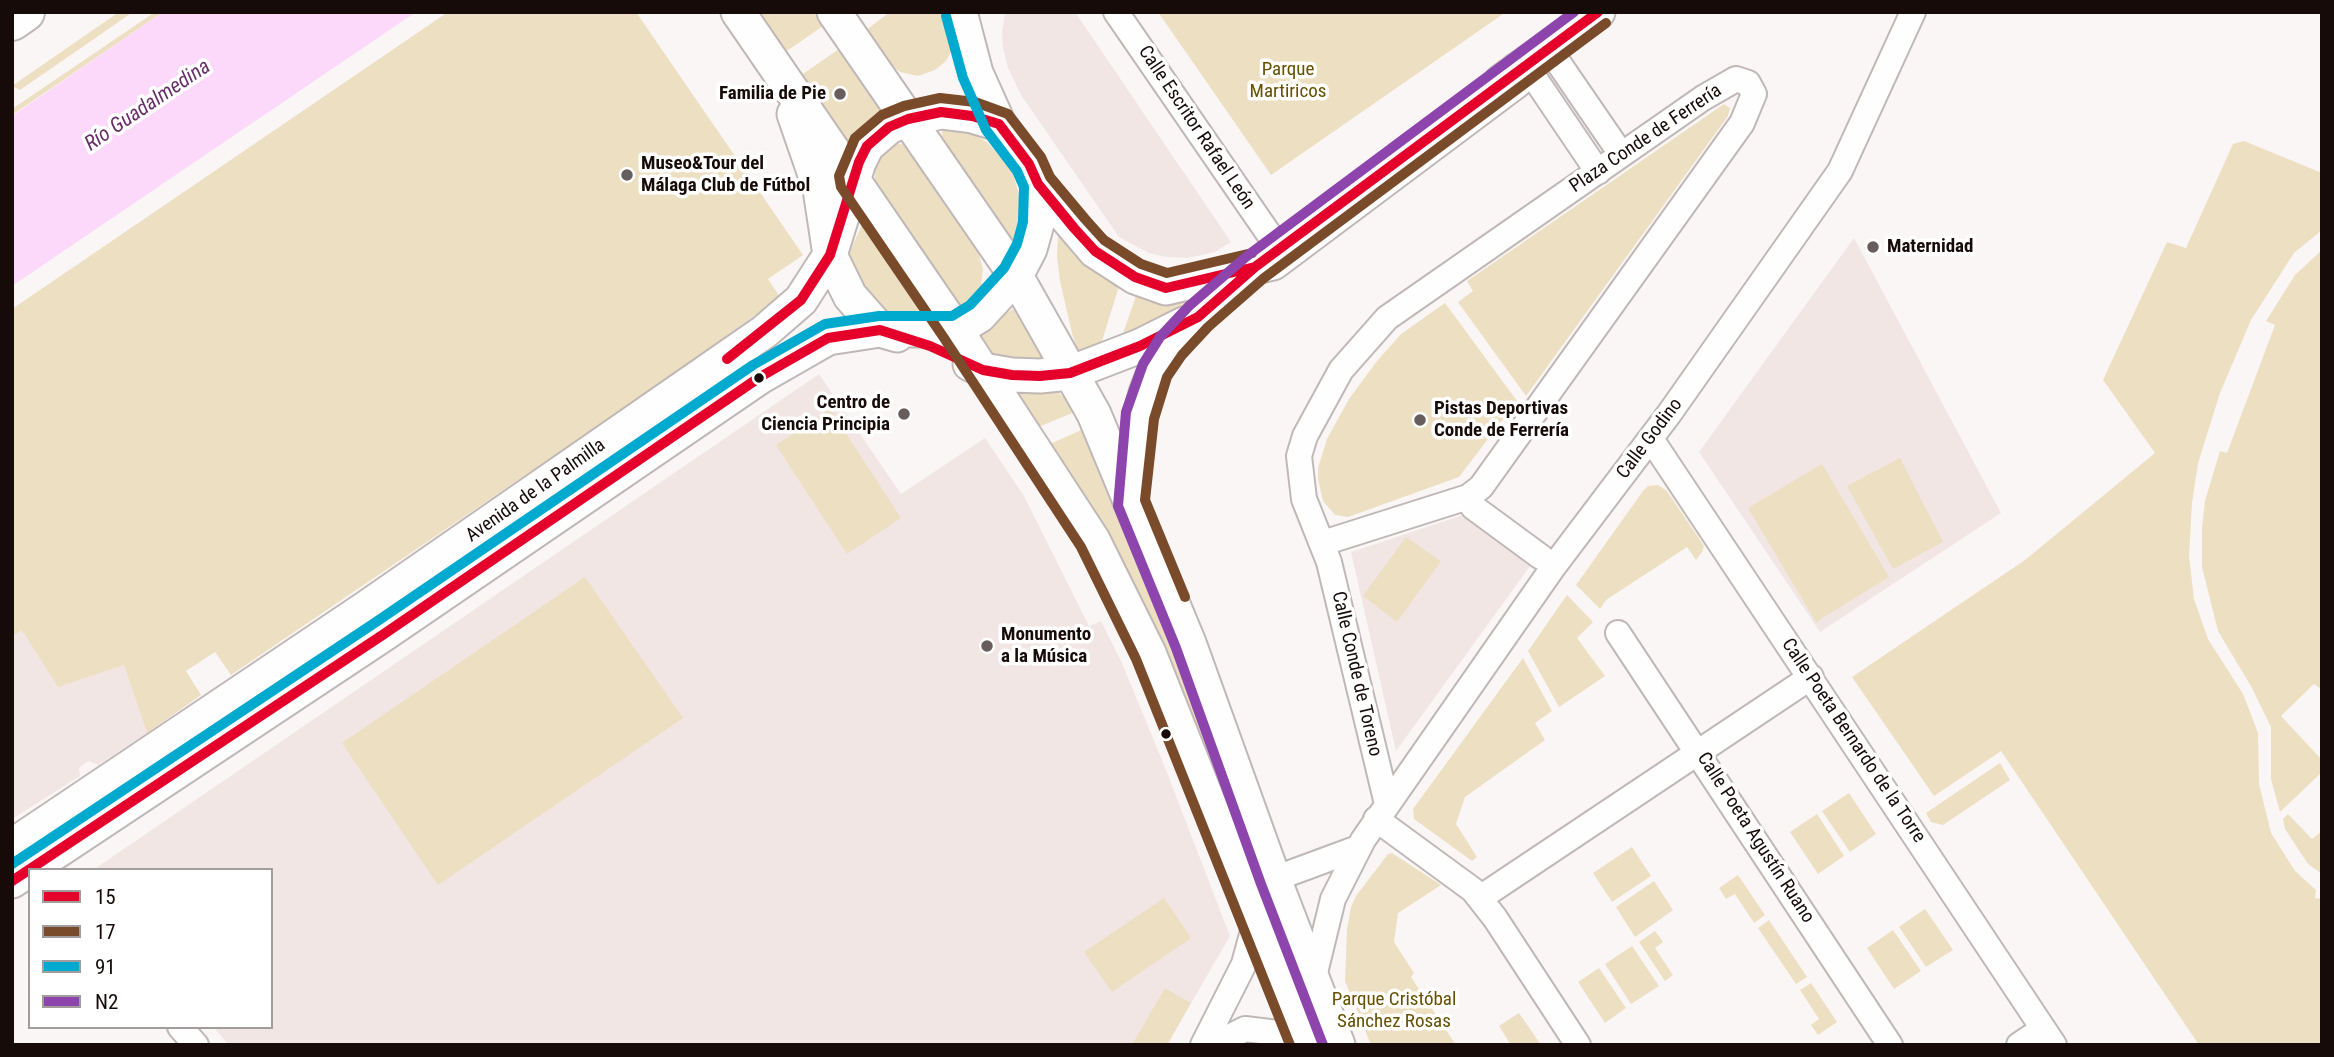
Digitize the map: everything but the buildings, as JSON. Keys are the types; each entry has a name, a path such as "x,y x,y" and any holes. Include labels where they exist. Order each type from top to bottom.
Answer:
{"main road":[{"path":"12,21 25,12"},
{"path":"738,12 983,370 1093,540 1144,641 1304,1041"},
{"path":"834,12 1016,276 1094,414 1189,643 1274,879 1338,1045"},
{"path":"960,12 976,73 999,124 1029,164 1038,184 1095,251 1135,277 1166,288 1265,255"},
{"path":"1131,502 1140,416 1146,393 1155,370 1171,346 1198,317 1265,255 1598,12"},
{"path":"782,76 820,189 830,255 850,296 880,330 930,346 983,370 1040,376 1070,373 1140,346 1198,317"},
{"name":"Avenida de la Palmilla","path":"24,863 344,623 742,348 802,300 830,255 853,179 867,146 889,127 941,111 999,124"},
{"path":"956,330 979,316 1016,276 1030,249 1037,224 1038,184"},
{"name":"Avenida de la Palmilla","path":"24,863 384,634 760,377 828,338 880,330 956,330"}],"street":[{"name":"Calle Escritor Rafael León","path":"1116,12 1265,255"},
{"name":"Calle Godino","path":"1313,981 1333,899 1358,848 1554,566 1651,439 1840,171 1913,12"},
{"path":"1531,61 1622,154"},
{"path":"1531,61 1598,172"},
{"name":"Plaza Conde de Ferrería","path":"1736,79 1748,83 1754,94 1742,123 1481,487 1468,497 1323,543 1304,499 1299,456 1305,436 1341,370 1387,318 1622,154 1703,98 1736,79"},
{"name":"Calle Poeta Bernardo de la Torre","path":"1651,439 2048,1037"},
{"path":"1473,507 1541,557"},
{"name":"Calle Conde de Toreno","path":"1323,543 1382,812"},
{"name":"Calle Poeta Agustín Ruano","path":"1618,633 1890,1045"},
{"path":"1480,898 1811,677"},
{"path":"1382,812 1474,890 1578,1045"},
{"path":"1203,1045 1244,964 1256,919 1274,879 1358,848"},
{"path":"1214,1045 1245,1029 1304,1041"},
{"path":"2019,1045 2048,1037"}],"shaded area":[{"path":"1005,12 1075,12 1231,242 1215,252 1188,258 1149,253 1119,237 1021,95 1008,68 1003,47"},
{"path":"1854,238 2001,513 1820,632 1699,452"},
{"path":"819,374 901,494 985,438 1024,496 1089,626 1101,621 1122,663 1230,936 1167,1045 229,1045 215,1029 273,1029 273,868 96,868"},
{"path":"1466,514 1533,562 1396,751 1351,552"},
{"path":"89,560 147,733 98,765 89,761 84,764 79,768 80,776 12,819 12,594"}],"green space":[{"path":"119,12 133,12 20,90 12,86"},
{"path":"155,12 163,12 12,115 12,109"},
{"path":"448,12 636,12 803,255 768,279 780,297 661,383 231,675 215,652 186,671 201,695 147,733 124,665 58,687 22,630 12,636 12,309"},
{"path":"752,12 813,12 823,26 781,55"},
{"path":"890,12 948,12 954,46 946,61 935,70 918,76 900,72 885,60 865,31"},
{"name":"Parque Martiricos","path":"1158,12 1506,12 1271,175"},
{"path":"839,49 879,109 879,114 862,127 850,143 845,144 797,78"},
{"path":"1724,104 1730,108 1728,116 1526,396 1458,302 1473,291 1467,281"},
{"path":"956,128 987,142 1013,174 1023,208 1018,240 1011,238 941,137 943,129"},
{"path":"2244,141 2322,173 2322,230 2294,253 2251,320 2220,393 2198,463 2192,503 2189,556 2194,599 2208,639 2243,694 2258,733 2259,784 2271,833 2295,871 2316,890 2315,898 2322,899 2322,1045 2199,1045 2001,751 1934,796 1852,677 2025,560 2155,453 2103,380 2167,242 2186,248 2233,144"},
{"path":"897,143 904,145 979,255 983,269 981,287 963,308 959,309 874,187 876,164 882,155"},
{"path":"862,225 865,225 920,306 917,311 878,313 844,264"},
{"path":"1058,232 1120,283 1097,357 1078,352 1072,333 1060,281"},
{"path":"2322,250 2322,685 2319,688 2314,684 2281,716 2322,760 2322,772 2280,812 2271,779 2271,727 2252,688 2218,631 2202,567 2202,528 2205,501 2220,451 2227,453 2275,325 2266,321 2295,275"},
{"path":"1137,293 1189,298 1194,302 1118,348"},
{"name":"Pistas Deportivas Conde de Ferrería","path":"1445,303 1517,401 1459,477 1348,517 1335,515 1323,501 1318,479 1318,468 1327,439 1349,399 1377,361 1401,334"},
{"path":"1013,309 1045,359 998,365 975,332"},
{"path":"1017,393 1059,393 1066,399 1072,413 1036,428"},
{"path":"830,409 901,518 847,554 776,445"},
{"path":"1081,430 1126,531 1248,846 1243,849 1048,445"},
{"path":"1900,458 1943,542 1893,569 1847,486"},
{"path":"1822,464 1889,577 1816,622 1748,508"},
{"path":"1658,485 1667,491 1704,546 1702,552 1696,560 1687,547 1606,600 1600,609 1576,585 1643,491 1648,486"},
{"path":"1406,537 1441,561 1397,622 1363,596"},
{"path":"585,577 683,718 438,885 342,743"},
{"path":"1567,595 1593,622 1577,638 1605,676 1559,707 1528,651"},
{"path":"1523,658 1552,711 1535,723 1545,740 1465,797 1456,824 1477,857 1472,861 1414,819 1413,809"},
{"path":"2000,763 2010,780 1943,825 1931,822 1926,813"},
{"path":"1849,793 1876,834 1850,852 1822,811"},
{"path":"1817,814 1844,856 1818,874 1790,832"},
{"path":"2288,814 2312,839 2322,831 2322,874 2308,864 2285,829 2283,819"},
{"path":"1632,847 1651,876 1612,902 1593,873"},
{"name":"Parque Cristóbal Sánchez Rosas","path":"1392,853 1441,885 1398,913 1394,942 1414,973 1411,977 1456,1045 1371,1045 1345,981 1347,929 1351,907 1356,896 1388,854"},
{"path":"1738,875 1765,915 1754,923 1735,894 1726,899 1719,888"},
{"path":"1654,881 1673,910 1635,937 1616,907"},
{"path":"1164,898 1191,938 1112,992 1084,952"},
{"path":"1925,909 1953,950 1926,967 1899,927"},
{"path":"1769,920 1807,977 1796,984 1758,928"},
{"path":"1893,930 1921,971 1894,989 1867,948"},
{"path":"1655,931 1663,942 1655,948 1673,975 1665,981 1639,942"},
{"path":"1632,946 1659,986 1631,1004 1605,964"},
{"path":"1599,968 1626,1008 1605,1023 1578,982"},
{"path":"1811,983 1837,1022 1818,1035 1811,1025 1819,1019 1800,990"},
{"path":"1165,988 1191,1003 1167,1045 1136,1045 1133,1043"},
{"path":"1519,1013 1541,1045 1511,1045 1499,1026"}],"water":[{"name":"Río Guadalmedina","path":"163,12 416,12 12,286 12,116"}],"transit line":[{"name":"N2","path":"1323,1045 1261,884 1176,648 1118,506 1126,412 1143,364 1160,337 1189,306 1247,256 1574,12"},
{"name":"15","path":"32,868 384,634 760,377 828,338 880,330 930,346 983,370 1040,376 1070,373 1140,346 1198,317 1255,267 1598,12"},
{"name":"91","path":"12,864 376,622 753,365 825,324 879,316 952,316 970,305 1004,268 1017,244 1023,222 1024,187 1017,171 986,130 963,78 946,16"},
{"name":"17","path":"1185,597 1145,500 1154,419 1167,377 1182,355 1208,327 1264,278 1606,23"},
{"name":"17","path":"1252,253 1167,273 1141,264 1104,240 1085,219 1050,177 1041,157 1008,114 975,102 940,98 904,106 882,115 855,138 839,176 841,187 1081,547 1136,659 1290,1045"},
{"name":"15","path":"727,359 801,300 830,255 859,162 867,146 889,127 908,119 941,112 972,116 999,124 1029,164 1038,184 1074,228 1095,251 1135,277 1166,288 1255,267"},
{"name":"15","path":"12,881 28,870"}],"place":[{"name":"Familia de Pie","path":"840,94"},
{"name":"Museo&Tour del Málaga Club de Fútbol","path":"627,175"},
{"name":"Maternidad","path":"1873,247"},
{"name":"Centro de Ciencia Principia","path":"904,414"},
{"name":"Pistas Deportivas Conde de Ferrería","path":"1420,420"},
{"name":"Monumento a la Música","path":"987,646"}]}
